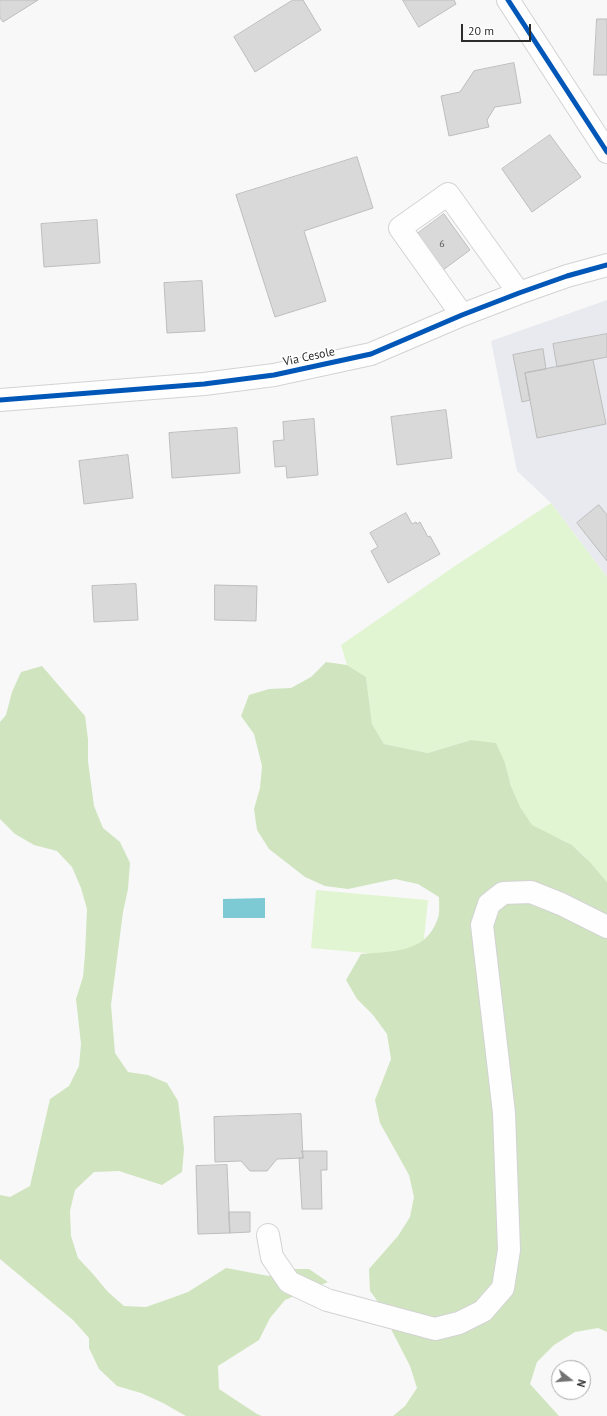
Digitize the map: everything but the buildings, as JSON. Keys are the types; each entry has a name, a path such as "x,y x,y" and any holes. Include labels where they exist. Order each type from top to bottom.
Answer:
{"street":[{"path":"508,0 607,152"},
{"path":"462,315 400,228 448,194 519,293"},
{"name":"Via Cesole","path":"0,400 204,384 274,375 371,354 462,315 519,293 567,276 607,265"},
{"path":"268,1235 272,1257 289,1282 327,1300 435,1329 459,1322 483,1311 503,1288 509,1250 504,1113 482,925 489,904 503,893 531,892 561,904 607,927"}],"shaded area":[{"path":"607,300 607,577 551,503 517,471 491,341"}],"green space":[{"path":"551,503 607,577 607,882 587,859 573,846 564,840 541,831 532,825 518,804 505,763 471,740 428,753 384,744 372,724 366,677 347,665 341,645 452,568"},
{"path":"326,662 347,665 366,677 372,724 384,744 428,753 471,740 496,743 505,763 511,786 520,807 532,825 572,845 589,861 607,882 607,1332 598,1328 575,1332 554,1345 537,1362 530,1384 559,1416 393,1416 405,1406 417,1388 410,1366 392,1331 384,1310 370,1291 369,1269 398,1236 410,1217 414,1197 409,1175 380,1123 375,1100 391,1059 387,1034 373,1015 357,999 346,980 361,954 396,951 417,944 425,938 433,930 438,918 439,897 418,884 395,879 348,889 325,886 305,877 269,849 257,830 254,809 260,788 262,766 254,734 241,716 249,695 269,689 291,688 311,677"},
{"path":"42,666 85,716 88,739 88,761 94,806 103,828 120,842 130,863 128,889 123,912 111,1005 115,1053 128,1072 148,1075 167,1083 178,1101 184,1149 182,1172 162,1185 119,1171 94,1172 75,1190 70,1211 71,1236 78,1258 108,1292 124,1306 146,1307 188,1292 226,1268 269,1276 288,1269 309,1269 328,1282 285,1300 270,1318 259,1340 218,1366 219,1389 262,1416 186,1416 141,1393 117,1386 99,1369 89,1348 89,1338 73,1320 0,1259 0,1195 10,1197 30,1186 50,1099 69,1086 79,1066 81,1044 76,999 83,977 87,909 81,888 72,867 57,851 34,845 15,834 0,819 0,722 6,715 12,692 21,672"},
{"path":"316,890 428,900 422,958 311,948"}],"water":[{"path":"265,898 265,918 223,918 223,899"}],"cycle path":[{"path":"508,0 607,152"},
{"path":"0,400 204,384 274,375 371,354 462,315 519,293 567,276 607,265"}]}
